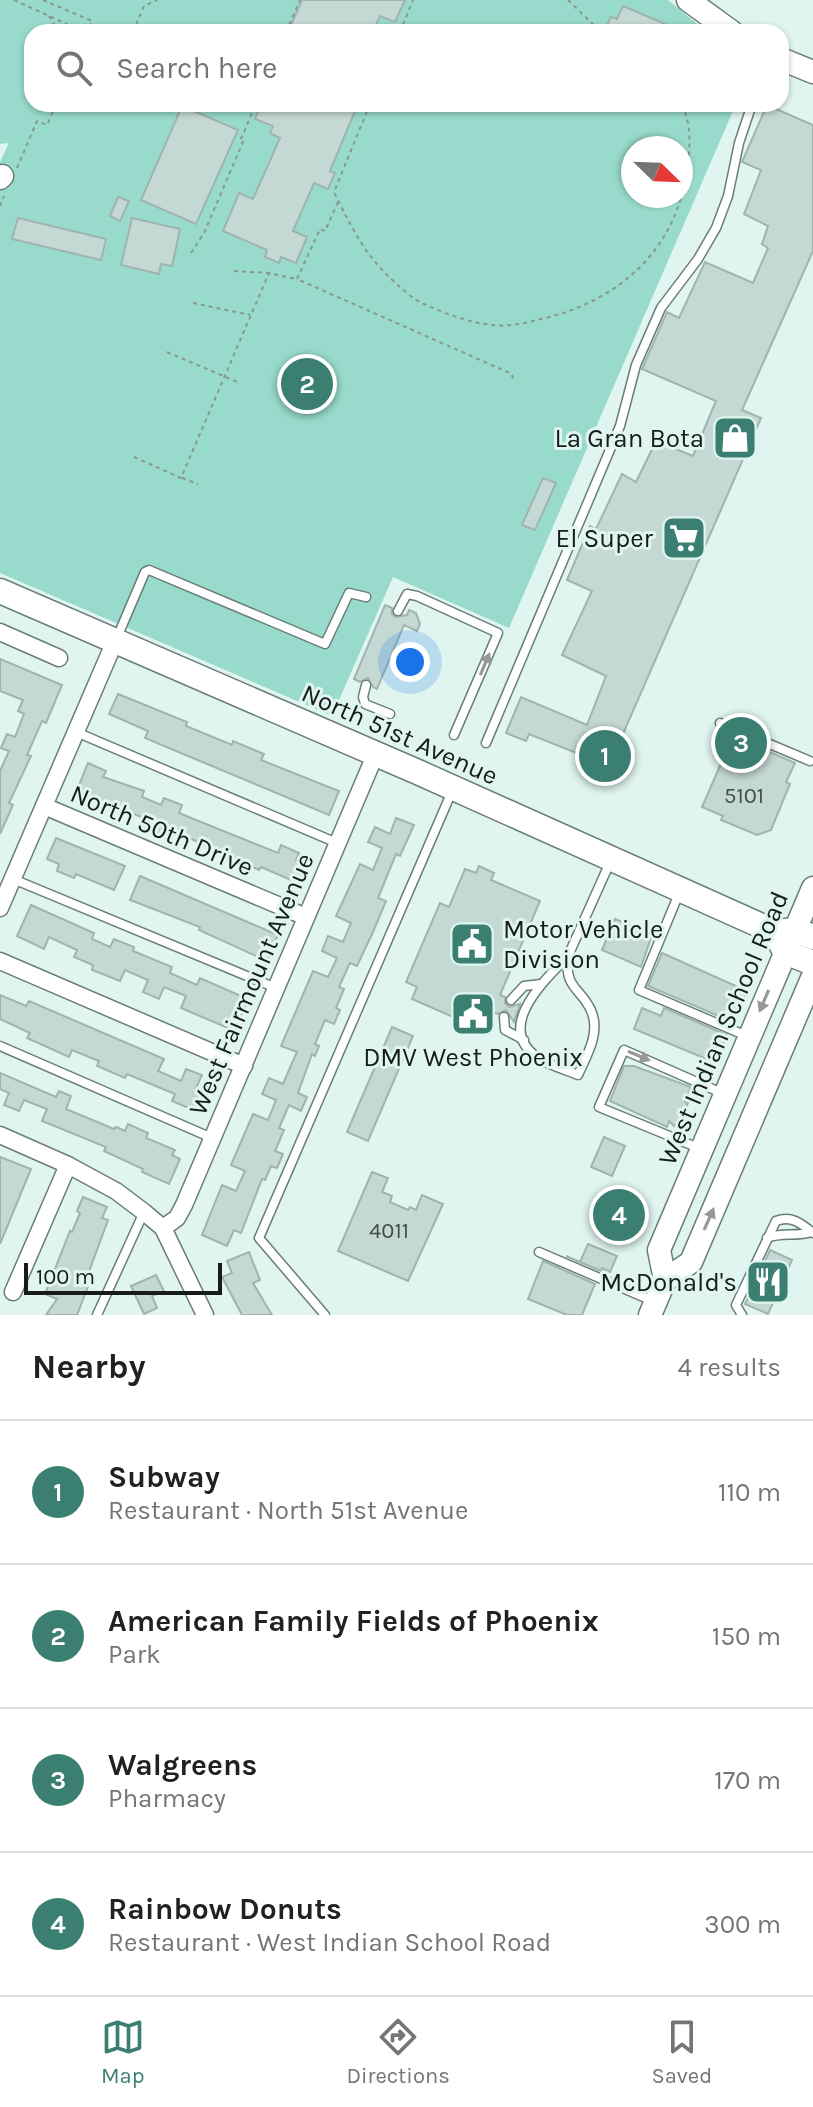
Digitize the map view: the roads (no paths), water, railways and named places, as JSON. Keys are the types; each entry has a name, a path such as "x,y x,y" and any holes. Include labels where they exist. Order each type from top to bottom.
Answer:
{"main road":[{"path":"688,0 721,24"},
{"path":"789,62 813,72"},
{"name":"North 51st Avenue","path":"0,591 376,753 792,938 813,963"},
{"name":"West Indian School Road","path":"665,1280 659,1250 813,888"},
{"name":"West Indian School Road","path":"653,1309 665,1280 691,1262 813,976"}],"street":[{"path":"0,632 59,658"},
{"path":"0,908 115,641"},
{"name":"West Fairmount Avenue","path":"163,1228 177,1218 184,1205 376,753"},
{"name":"North 50th Drive","path":"44,806 306,917"},
{"path":"0,961 244,1066"},
{"path":"0,1135 68,1165 116,1191 163,1228 205,1315"},
{"path":"13,1292 68,1165"}],"lane":[{"path":"486,743 620,426 636,365 661,308 698,259 716,228 728,196 749,112"},
{"path":"115,641 145,572 149,570 325,644 349,593 366,597"},
{"path":"398,611 407,594 417,596 498,633 454,735"},
{"path":"366,685 365,704 390,714"},
{"path":"720,723 810,761"},
{"path":"75,732 337,843"},
{"path":"325,1315 259,1238 453,788"},
{"path":"568,956 541,984 520,1020 521,1033 536,1057 578,1075 594,1034 594,1016 570,982 566,970 568,956 611,860"},
{"path":"13,879 277,988"},
{"path":"681,891 640,991 749,1037"},
{"path":"511,1000 524,986 541,984"},
{"path":"504,1017 505,1030 525,1041"},
{"path":"0,1046 212,1138"},
{"path":"701,1149 599,1107 624,1050 725,1094"},
{"path":"97,1315 144,1212"},
{"path":"742,1315 736,1305 767,1238 776,1221 786,1218 805,1225 812,1233 767,1238"},
{"path":"539,1252 653,1309"}],"place":[{"name":"American Family Fields of Phoenix","path":"307,384"},
{"name":"La Gran Bota","path":"735,438"},
{"name":"El Super","path":"684,538"},
{"name":"Walgreens","path":"741,743"},
{"name":"Subway","path":"605,756"},
{"name":"Motor Vehicle Division","path":"472,944"},
{"name":"DMV West Phoenix","path":"473,1014"},
{"name":"Rainbow Donuts","path":"619,1215"},
{"name":"McDonald's","path":"768,1282"}]}
